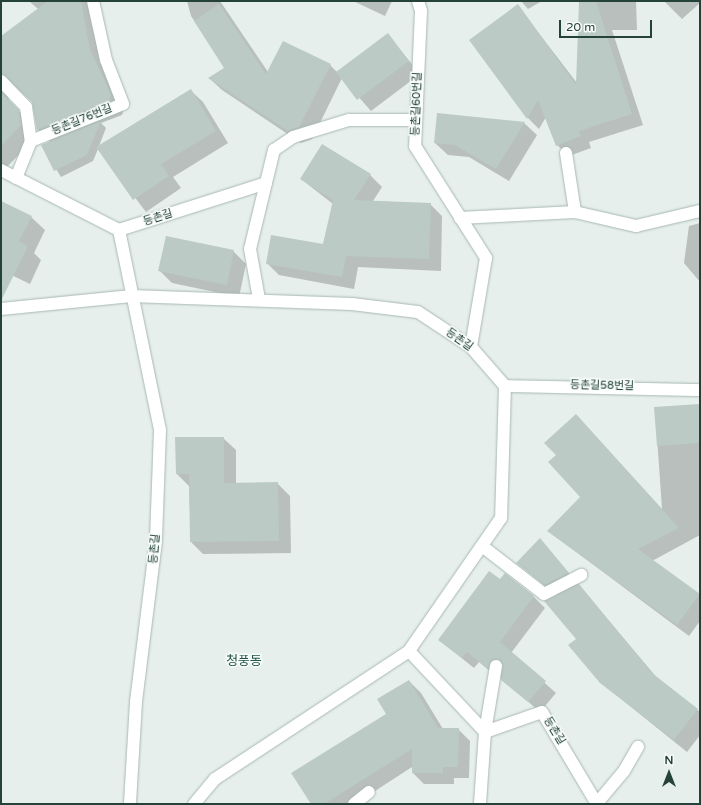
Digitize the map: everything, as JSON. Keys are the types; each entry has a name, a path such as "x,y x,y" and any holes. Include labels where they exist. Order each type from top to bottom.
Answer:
{"street":[{"name":"등촌길76번길","path":"31,142 123,104 106,60 92,1"},
{"name":"등촌길60번길","path":"418,1 421,11 415,146 486,258 471,347"},
{"path":"1,81 26,107 31,142 16,178"},
{"path":"259,299 250,249 274,150 293,137 349,120 416,120"},
{"path":"566,153 576,212"},
{"path":"1,170 119,230 131,296"},
{"name":"등촌길","path":"119,230 266,183"},
{"path":"460,218 576,212 636,226 700,210"},
{"name":"등촌길","path":"130,804 136,702 156,541 160,430 131,296"},
{"name":"등촌길","path":"1,310 131,296 259,299 418,312 471,347 504,386"},
{"path":"194,804 215,779 409,651 501,518 504,386"},
{"name":"등촌길58번길","path":"504,386 700,390"},
{"path":"482,546 544,594 581,575"},
{"path":"409,651 485,732"},
{"path":"480,804 485,732 496,666"},
{"name":"등촌길","path":"485,732 542,712 597,803 624,771 638,747"},
{"path":"354,804 369,792"}],"building":[{"path":"48,1 81,1 90,50 111,94 108,102 37,130 32,102 1,74 1,36"},
{"path":"579,1 596,1 632,114 579,131 581,136 556,146 538,100 527,119 469,40 518,4 576,85"},
{"path":"219,4 266,74 283,41 331,64 299,127 288,131 208,78 224,68 194,21"},
{"path":"388,33 409,61 357,100 336,72"},
{"path":"191,89 216,131 161,164 169,176 133,200 96,147"},
{"path":"1,92 19,110 21,125 1,146"},
{"path":"437,113 525,122 496,169 455,145 434,143"},
{"path":"101,121 87,155 54,171 41,145"},
{"path":"322,144 371,174 354,200 431,203 429,259 346,256 342,277 266,264 271,235 323,244 333,200 300,179"},
{"path":"1,201 32,216 19,241 28,246 1,301"},
{"path":"166,236 234,250 227,285 158,271"},
{"path":"700,404 700,443 657,446 654,407"},
{"path":"576,414 679,528 638,549 700,594 677,625 547,531 580,497 548,462 556,455 544,443"},
{"path":"175,437 224,437 224,483 278,482 279,541 190,542 189,474 176,474"},
{"path":"540,538 569,573 545,585 516,563"},
{"path":"489,571 500,579 505,573 534,596 500,642 546,681 528,702 501,680 500,660 493,659 488,669 467,652 462,658 438,640"},
{"path":"579,584 652,673 698,709 674,740 600,683 568,645 576,639 544,601"},
{"path":"409,680 438,728 459,728 458,767 443,767 443,773 412,773 412,749 324,804 311,804 291,773 386,714 377,699"}],"district":[{"name":"청풍동","path":"244,661"}]}
